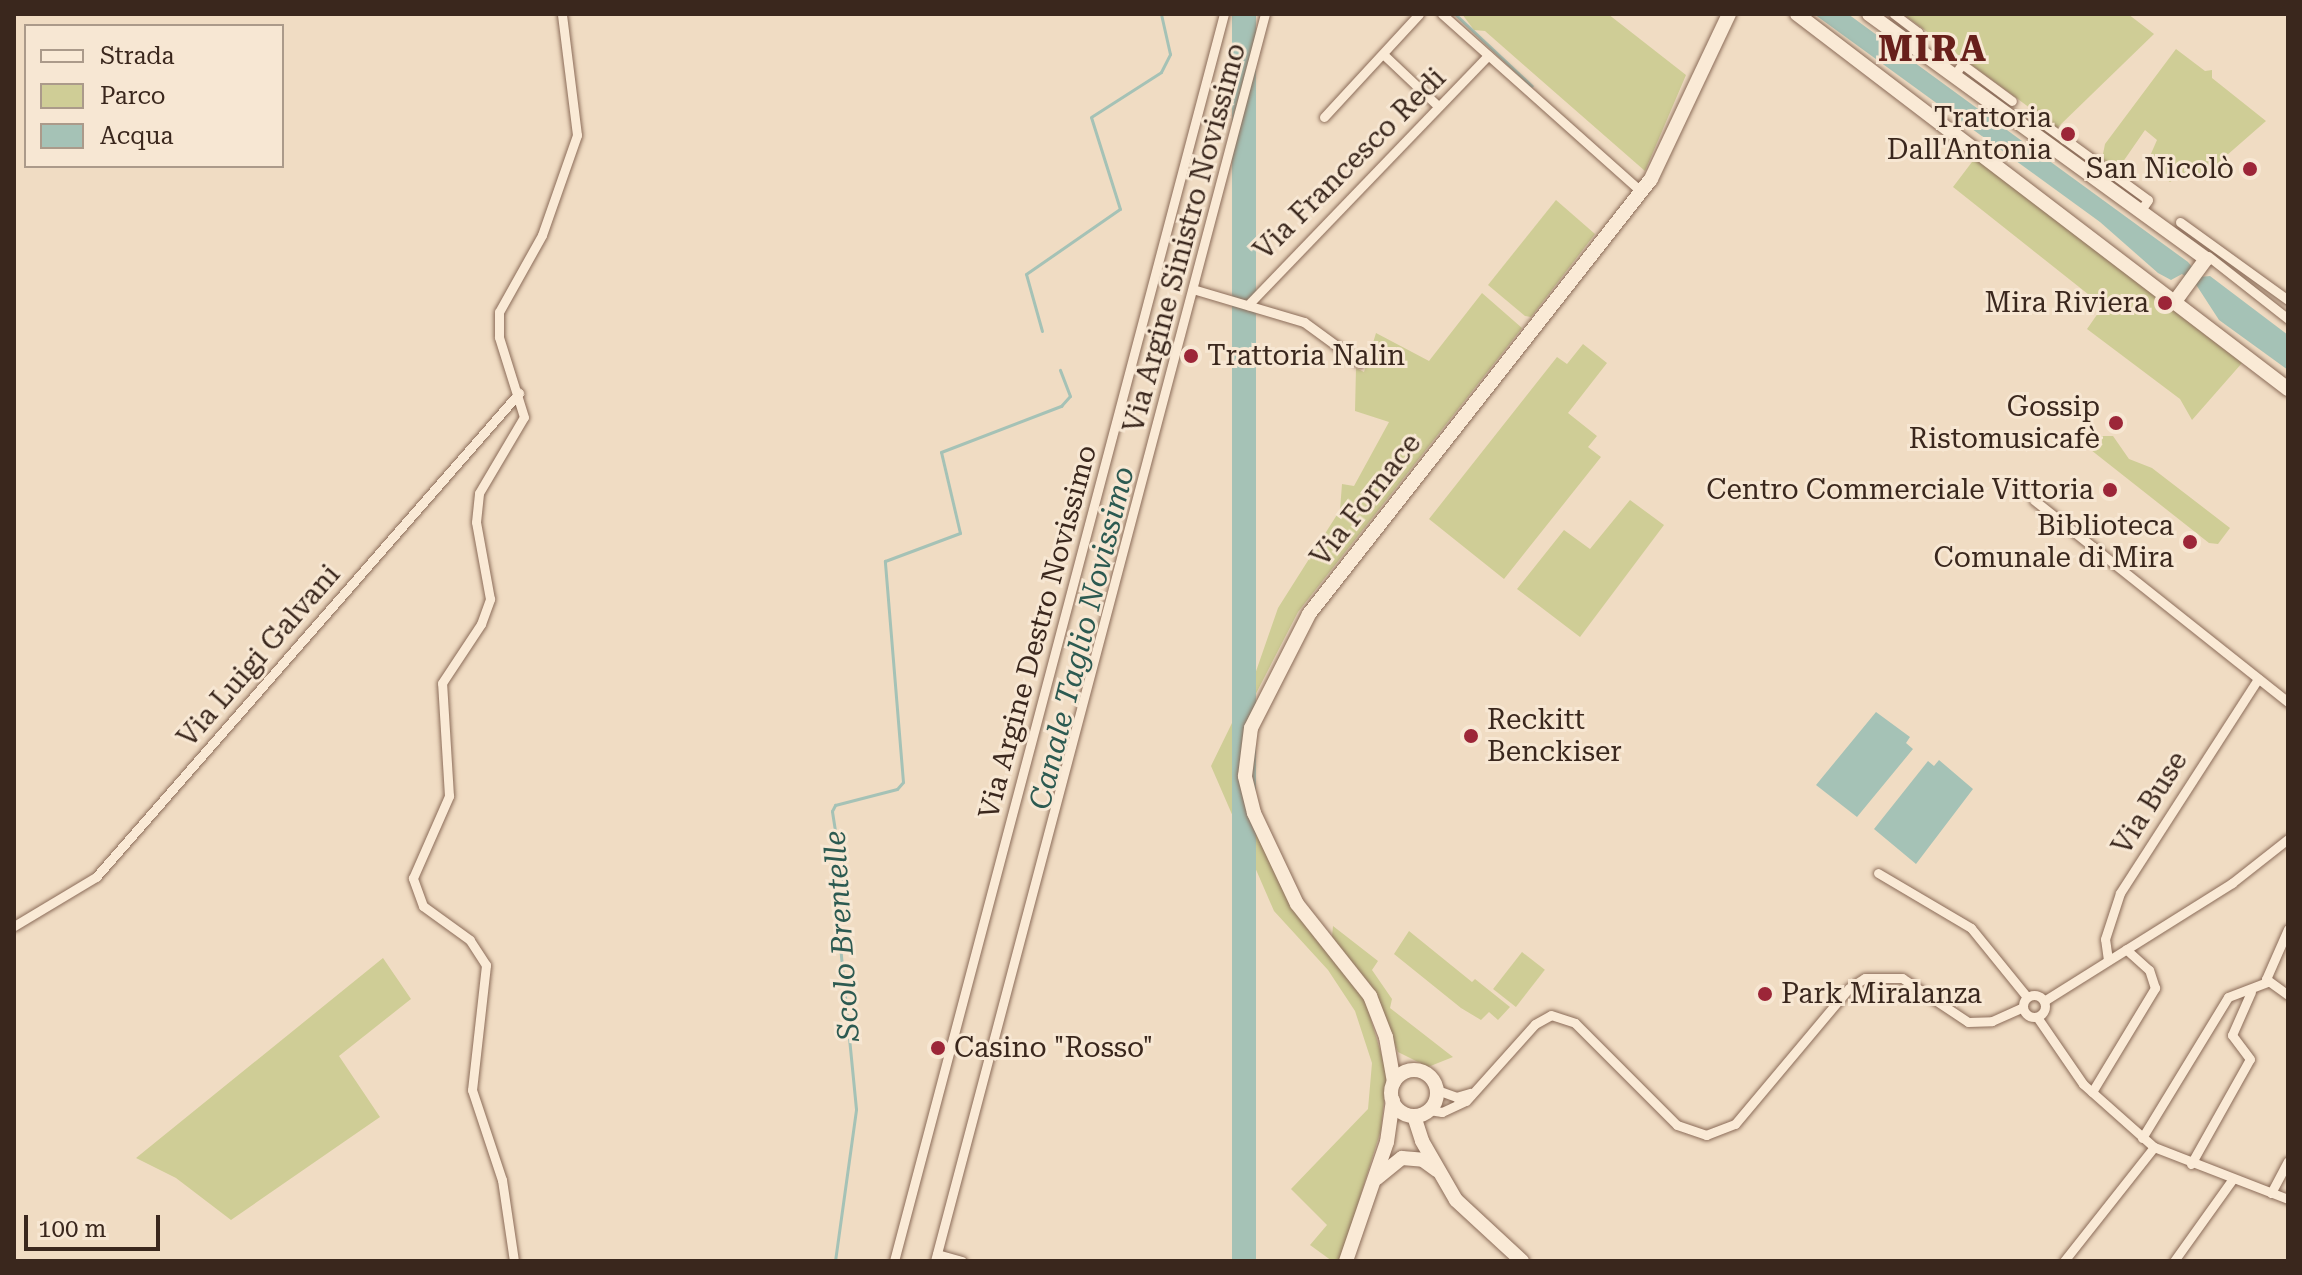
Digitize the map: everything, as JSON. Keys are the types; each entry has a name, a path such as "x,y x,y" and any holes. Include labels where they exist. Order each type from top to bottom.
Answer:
{"street":[{"path":"514,1261 502,1180 472,1090 486,965 470,940 423,906 413,878 448,803 440,692 449,667 488,607 489,581 477,503 489,470 521,429 524,409 499,337 499,312 542,235 579,127 562,14"},
{"name":"Via Argine Destro Novissimo","path":"894,1261 1224,14"},
{"name":"Via Argine Sinistro Novissimo","path":"936,1258 1196,290 1265,14"},
{"path":"1324,117 1419,14"},
{"path":"1442,14 1642,192"},
{"name":"Via Fornace","path":"1394,1082 1388,1045 1363,986 1288,888 1248,795 1248,737 1309,614 1642,192 1729,14"},
{"path":"1797,14 2180,294 2288,389"},
{"path":"1869,14 1953,77 2070,152"},
{"path":"1894,14 1918,32 1909,44"},
{"path":"1383,54 1438,106"},
{"name":"Via Francesco Redi","path":"1248,305 1488,56"},
{"path":"1953,77 1962,64 2012,101"},
{"path":"2033,116 2140,211 2210,254 2233,258 2288,300"},
{"path":"2180,222 2210,254 2288,319"},
{"path":"2180,294 2210,254"},
{"path":"1196,290 1304,322 1360,363"},
{"name":"Via Luigi Galvani","path":"14,926 96,877 519,393"},
{"path":"2034,500 2288,702"},
{"name":"Via Buse","path":"2108,960 2105,939 2120,893 2258,679"},
{"path":"2044,1001 2260,864 2288,839"},
{"path":"1878,873 1971,928 2037,1017 2062,1059 2092,1092 2142,1138 2191,1164 2288,1199"},
{"path":"2142,1138 2227,999 2251,992 2267,982 2288,929"},
{"path":"2092,1092 2155,988 2151,973 2126,949"},
{"path":"1393,1100 1420,1113 1451,1110 1473,1091 1538,1021 1558,1015 1575,1023 1677,1125 1713,1134 1735,1124 1849,988 1865,978 1884,974 1902,978 1968,1022 1992,1021 2035,994 2044,1001 2045,1009 2037,1017"},
{"path":"2267,982 2288,995"},
{"path":"2191,1164 2250,1059 2232,1035 2251,992"},
{"name":"Via Fornace","path":"1388,1045 1418,1070"},
{"path":"1346,1261 1387,1142 1394,1082 1404,1072 1418,1070 1431,1077 1437,1090 1456,1097 1473,1091"},
{"path":"1387,1142 1420,1113 1437,1090"},
{"path":"1420,1113 1429,1152 1464,1210 1522,1261"},
{"path":"2064,1261 2154,1147"},
{"path":"1371,1184 1402,1158 1423,1160 1438,1171"},
{"path":"2271,1193 2288,1161"},
{"path":"2174,1261 2232,1180"},
{"path":"936,1258 962,1261"}],"green space":[{"path":"1462,14 1608,14 1686,75 1645,171 1485,31 1474,30"},
{"path":"1903,14 2128,14 2154,34 2057,128"},
{"path":"2176,49 2205,71 2212,70 2212,78 2266,121 2202,177 2192,168 2170,182 2163,177 2150,156 2157,140 2145,130 2118,169 2102,159 2105,144"},
{"path":"1975,158 2242,363 2192,420 2180,399 2087,329 2103,306 1953,187"},
{"path":"1556,200 1595,234 1531,317 1525,316 1488,285"},
{"path":"1482,293 1522,328 1298,612 1248,709 1237,744 1240,779 1279,881 1365,1000 1387,1073 1381,1130 1340,1261 1332,1261 1310,1245 1327,1225 1291,1189 1368,1109 1372,1063 1355,1011 1328,970 1274,911 1211,766 1253,680 1278,608 1340,510 1342,484 1354,486 1389,422 1355,411 1356,368 1364,372 1376,333 1429,361"},
{"path":"1583,344 1607,363 1568,413 1597,436 1588,447 1601,457 1504,579 1429,519 1557,357 1567,364"},
{"path":"2102,436 2113,436 2129,459 2152,468 2230,528 2218,544 2209,543 2091,450"},
{"path":"1630,500 1664,525 1580,637 1517,589 1564,530 1590,549"},
{"path":"1333,926 1378,961 1372,970 1392,999 1390,1008 1453,1057 1428,1067 1398,1052 1369,983 1332,937"},
{"path":"1409,931 1472,982 1475,979 1510,1007 1498,1020 1489,1012 1481,1020 1461,1008 1394,954"},
{"path":"1522,952 1545,970 1516,1007 1493,989"},
{"path":"383,958 411,999 339,1056 380,1117 231,1220 176,1178 136,1158"}],"water":[{"path":"1232,14 1256,14 1256,1261 1232,1261"},
{"path":"1814,14 1848,14 2188,262 2200,277 2210,276 2288,335 2288,370 2219,320 2195,283 2182,274 2171,280 2158,273 2100,222"},
{"path":"1876,712 1910,737 1906,743 1913,749 1857,817 1816,785"},
{"path":"1939,760 1973,789 1916,864 1874,829 1928,761 1934,766"}],"waterway":[{"name":"Scolo Brentelle","path":"1042,331 1026,274 1120,209 1091,117 1161,72 1170,54 1161,14"},
{"path":"1455,14 1532,86"},
{"name":"Scolo Brentelle","path":"835,1261 856,1109 837,916 844,888 832,811 835,805 897,789 903,782 885,561 960,533 941,452 1061,406 1070,396 1060,370"}],"place":[{"name":"Trattoria Dall'Antonia","path":"2068,134"},
{"name":"San Nicolò","path":"2250,169"},
{"name":"Mira Riviera","path":"2165,303"},
{"name":"Trattoria Nalin","path":"1191,356"},
{"name":"Gossip Ristomusicafè","path":"2116,423"},
{"name":"Centro Commerciale Vittoria","path":"2110,490"},
{"name":"Biblioteca Comunale di Mira","path":"2190,542"},
{"name":"Reckitt Benckiser","path":"1471,736"},
{"name":"Park Miralanza","path":"1765,994"},
{"name":"Casino \"Rosso\"","path":"938,1048"}],"district":[{"name":"MIRA","path":"1933,50"}],"water label":[{"name":"Canale Taglio Novissimo","path":"1082,638"}]}
